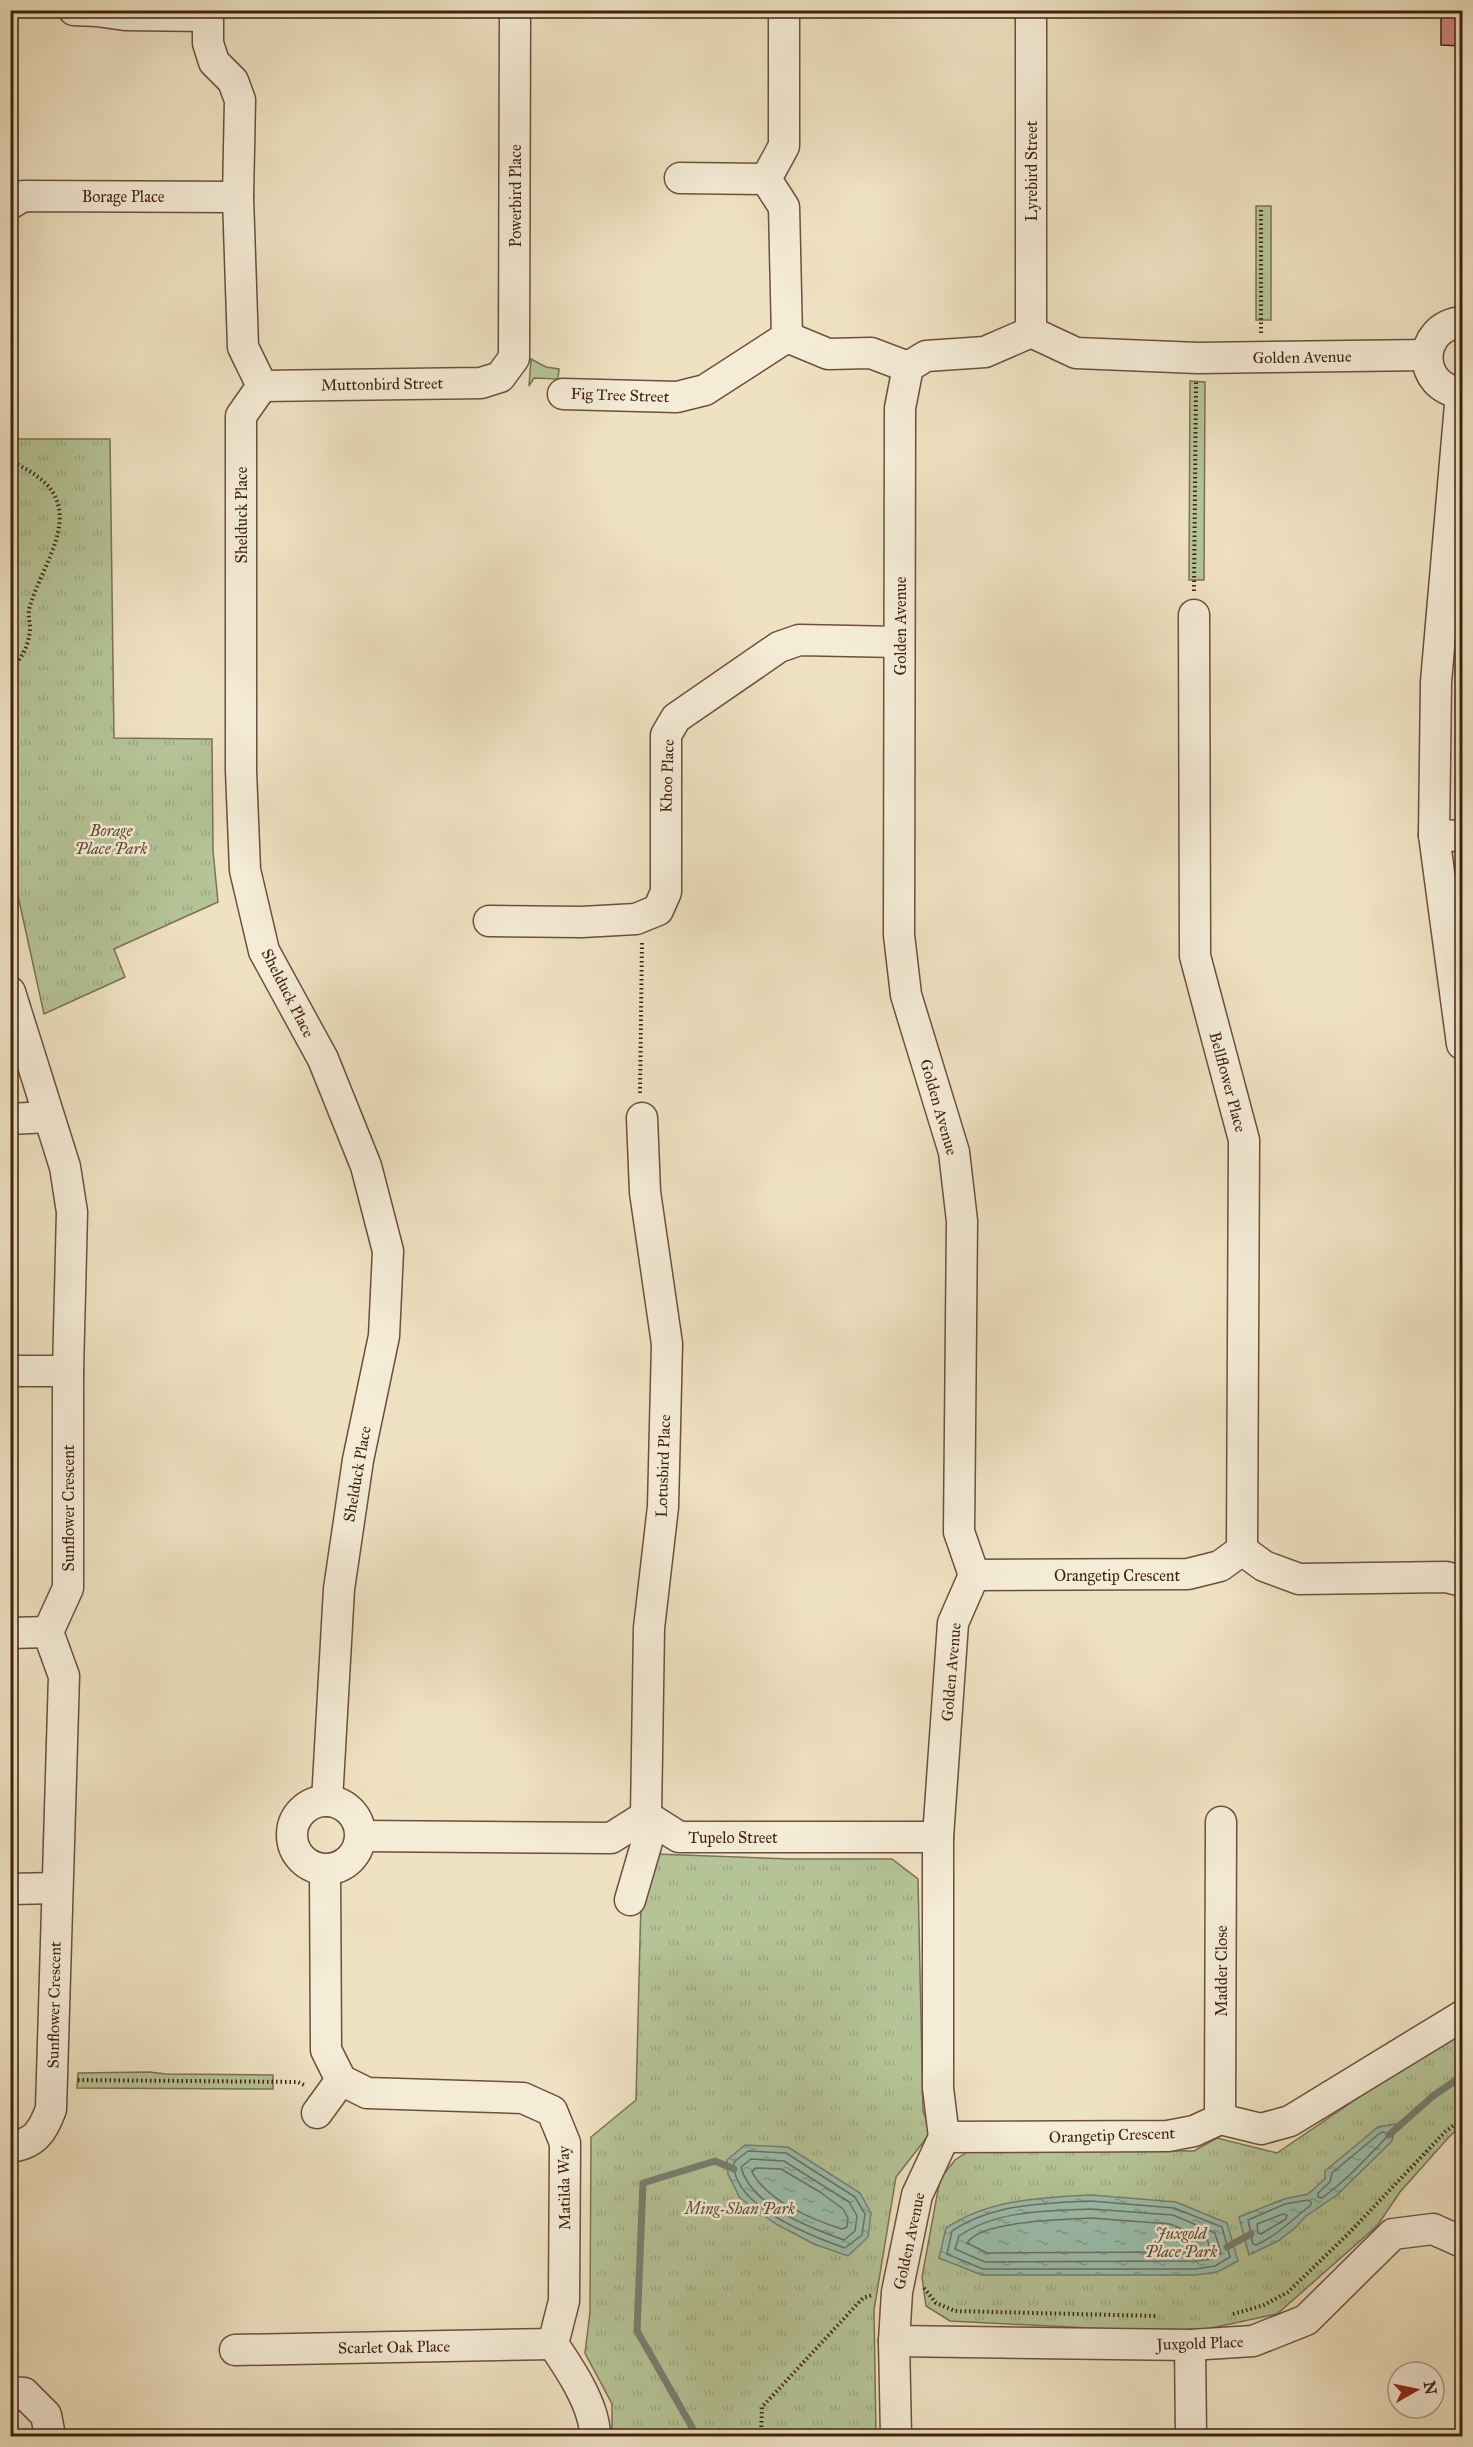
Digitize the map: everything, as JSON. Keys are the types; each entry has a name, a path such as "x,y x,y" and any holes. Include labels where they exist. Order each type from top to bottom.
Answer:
{"street":[{"path":"74,10 125,15 208,13 208,43 214,62 233,81 240,100 238,197 243,348 262,386"},
{"name":"Powerbird Place","path":"500,377 514,358 515,10"},
{"path":"766,179 784,146 784,10"},
{"name":"Lyrebird Street","path":"1031,10 1031,332"},
{"path":"680,178 766,179"},
{"path":"766,179 783,207 787,337 828,354 872,353 908,367 926,356 985,352 1031,332"},
{"name":"Borage Place","path":"10,204 23,196 238,197"},
{"path":"1462,322 1443,328 1435,335 1427,355 1433,377 1440,385 1450,391 1462,393 1449,682 1448,835 1462,1044"},
{"name":"Golden Avenue","path":"1031,332 1076,353 1198,358 1427,355"},
{"name":"Fig Tree Street","path":"563,394 676,397 705,390 787,337"},
{"name":"Golden Avenue","path":"896,2436 894,2341 897,2292 917,2195 944,2138 938,2088 938,1837 953,1623 974,1575 958,1532 962,1221 954,1152 906,995 899,935 900,408 908,367"},
{"name":"Muttonbird Street","path":"262,386 481,383 500,377"},
{"name":"Shelduck Place","path":"262,386 241,416 241,771 245,870 264,951 327,1069 366,1166 388,1251 384,1336 358,1460 339,1589 327,1801"},
{"name":"Bellflower Place","path":"1194,615 1195,956 1244,1140 1242,1550"},
{"name":"Khoo Place","path":"489,921 582,922 636,919 658,910 666,892 666,735 676,718 779,647 798,640 899,642"},
{"name":"Sunflower Crescent","path":"10,992 65,1167 72,1212 68,1371 68,1588 48,1632 64,1676 51,2109 43,2131 22,2146 10,2147"},
{"path":"10,1119 48,1117"},
{"name":"Lotusbird Place","path":"630,1900 649,1835 646,1816 649,1628 663,1507 667,1344 645,1192 642,1118"},
{"path":"10,1371 68,1371"},
{"path":"1242,1550 1264,1566 1299,1579 1446,1577 1462,1581"},
{"name":"Orangetip Crescent","path":"974,1575 1188,1574 1220,1566 1242,1550"},
{"path":"10,1633 48,1632"},
{"path":"327,1801 337,1803 354,1816 361,1836 353,1857 336,1869 325,1870 314,1868 297,1855 291,1835 298,1815 306,1807 327,1801"},
{"path":"361,1836 611,1838 646,1816"},
{"name":"Tupelo Street","path":"646,1816 679,1837 938,1837"},
{"name":"Madder Close","path":"1220,2119 1221,1822"},
{"path":"325,1870 326,2050 329,2097"},
{"path":"10,1889 57,1888"},
{"path":"1220,2119 1261,2129 1290,2121 1462,2016"},
{"name":"Matilda Way","path":"329,2097 367,2093 523,2098 552,2111 565,2143 564,2301 553,2344"},
{"name":"Orangetip Crescent","path":"944,2138 1168,2136 1194,2131 1220,2119"},
{"name":"Juxgold Place","path":"894,2341 1190,2345 1253,2341 1306,2320 1393,2234 1432,2229 1462,2242"},
{"path":"553,2344 576,2379 595,2427 595,2436"},
{"name":"Scarlet Oak Place","path":"235,2350 553,2344"},
{"path":"1190,2345 1191,2436"},
{"path":"10,2392 24,2393 46,2415 50,2436"}],"path":[{"path":"1258,358 1262,323 1261,208"},
{"path":"1194,615 1198,358"},
{"path":"10,460 39,477 48,487 55,496 60,522 50,558 28,612 30,629 28,643 22,657 10,669"},
{"path":"636,919 643,946 640,1092 642,1118"},
{"path":"52,2080 298,2082 329,2097"},
{"path":"1224,2315 1264,2306 1288,2292 1348,2234 1445,2132 1462,2119"},
{"path":"918,2289 924,2288 936,2303 955,2311 1158,2316"},
{"path":"761,2436 762,2408 863,2298 878,2294"}],"green space":[{"path":"1256,206 1271,206 1271,320 1256,320"},
{"path":"531,359 546,367 559,369 558,379 534,378 529,386"},
{"path":"1190,381 1205,382 1204,580 1189,580"},
{"name":"Borage Place Park","path":"11,439 110,439 114,738 212,739 213,851 218,902 114,949 125,977 44,1014 16,887 11,882"},
{"name":"Ming-Shan Park","path":"656,1854 790,1859 892,1859 918,1879 923,2111 931,2132 896,2177 874,2310 876,2436 612,2436 612,2404 585,2353 590,2312 591,2137 636,2100 641,1901"},
{"name":"Juxgold Place Park","path":"1462,2027 1462,2125 1400,2192 1377,2226 1277,2314 1188,2333 950,2321 926,2306 922,2277 940,2179 955,2160 970,2150 1194,2151 1217,2138 1277,2153"},
{"path":"78,2073 273,2075 273,2089 77,2088"}],"water":[{"path":"1396,2124 1392,2141 1337,2195 1306,2216 1278,2241 1249,2255 1239,2217 1284,2199 1308,2194 1325,2179 1325,2171 1378,2127"},
{"path":"745,2145 788,2147 860,2193 871,2213 868,2237 848,2256 814,2244 776,2224 740,2198 728,2174 727,2160"},
{"path":"1091,2195 1176,2202 1227,2223 1238,2261 1217,2272 1196,2275 982,2275 939,2258 946,2228 963,2218 1016,2202"}],"building":[{"path":"1441,10 1462,10 1462,46 1441,45"}],"waterway":[{"path":"1389,2135 1433,2096 1462,2076"},
{"path":"697,2436 637,2331 643,2183 715,2161 734,2169"},
{"path":"1227,2247 1251,2234"}]}
